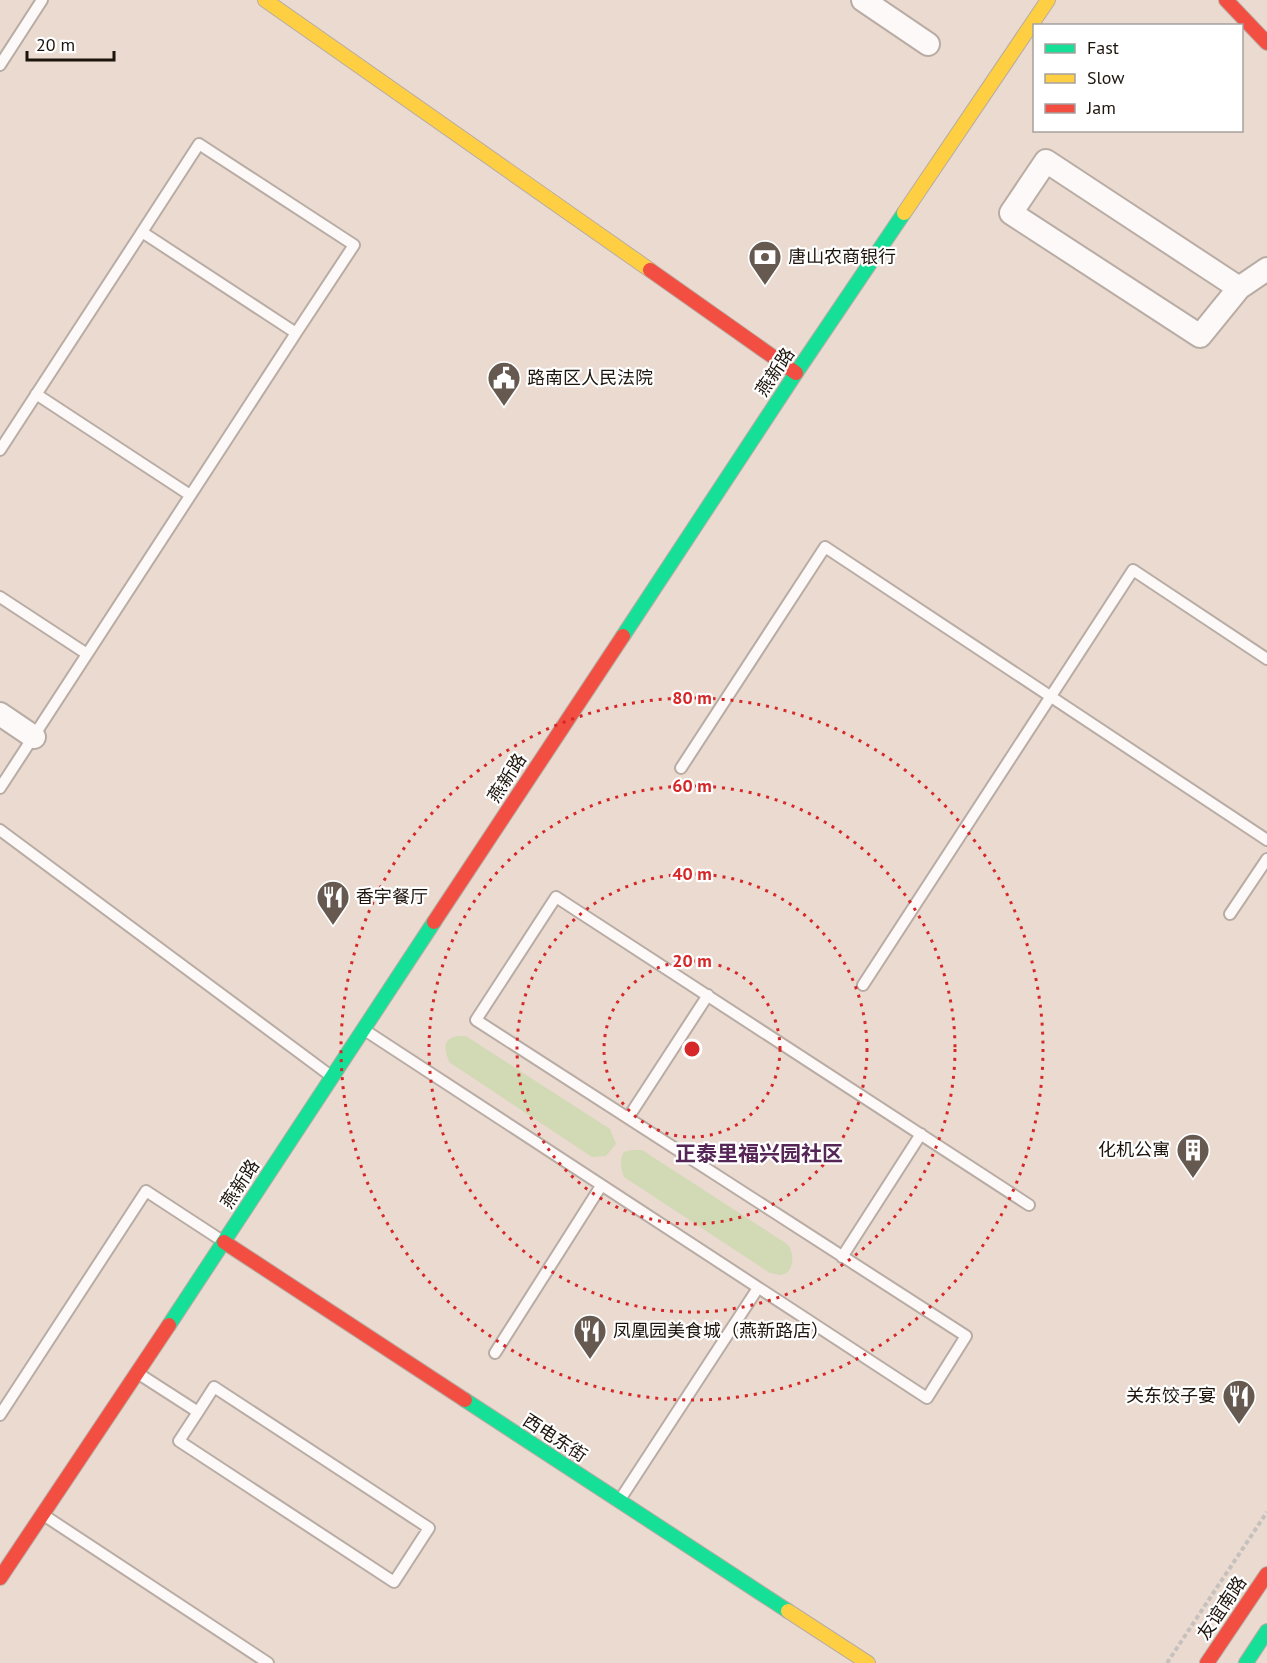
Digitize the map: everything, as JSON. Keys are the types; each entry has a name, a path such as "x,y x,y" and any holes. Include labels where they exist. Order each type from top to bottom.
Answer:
{"street":[{"path":"265,0 796,373"},
{"path":"863,0 928,44"},
{"name":"燕新路","path":"0,1578 796,373 1048,0"},
{"path":"1226,0 1267,43"},
{"path":"1239,288 1046,161 1011,213 1200,336 1239,288 1267,269"},
{"path":"0,714 34,737"},
{"name":"西电东街","path":"224,1242 868,1663"},
{"name":"友谊南路","path":"1207,1663 1267,1574"},
{"path":"1246,1663 1267,1631"}],"lane":[{"path":"0,65 42,0"},
{"path":"0,450 199,144 354,245 0,788"},
{"path":"142,232 296,333"},
{"path":"36,394 190,495"},
{"path":"681,768 825,547 1267,840"},
{"path":"863,985 1133,570 1267,659"},
{"path":"0,597 87,654"},
{"path":"0,830 332,1076"},
{"path":"1230,914 1267,859"},
{"path":"363,1029 927,1398 966,1336 476,1020 556,897 1029,1205"},
{"path":"628,1118 708,995"},
{"path":"842,1257 921,1134"},
{"path":"495,1353 602,1186"},
{"path":"0,1415 146,1191 224,1242"},
{"path":"619,1500 758,1288"},
{"path":"136,1372 198,1412"},
{"path":"214,1387 429,1528 394,1582 179,1441 198,1412 214,1387"},
{"path":"42,1514 268,1663"}],"path":[{"path":"1167,1663 1267,1512"}],"green space":[{"path":"457,1036 466,1036 610,1129 616,1144 606,1156 592,1157 449,1062 445,1046 448,1040"},
{"path":"642,1150 787,1244 792,1257 789,1270 781,1275 770,1273 624,1177 621,1158 624,1152"}],"traffic: fast":[{"path":"623,636 904,213"},
{"path":"169,1325 434,922"},
{"path":"465,1400 788,1611"},
{"path":"1246,1663 1267,1631"}],"traffic: slow":[{"path":"265,0 650,270"},
{"path":"904,213 1048,0"},
{"path":"788,1611 868,1663"}],"traffic: jam":[{"path":"1226,0 1267,43"},
{"path":"650,270 796,373"},
{"path":"434,922 623,636"},
{"path":"224,1242 465,1400"},
{"path":"0,1578 169,1325"},
{"path":"1207,1663 1267,1574"}],"place":[{"name":"唐山农商银行","path":"765,286"},
{"name":"路南区人民法院","path":"504,407"},
{"name":"香宇餐厅","path":"333,926"},
{"name":"化机公寓","path":"1193,1179"},
{"name":"凤凰园美食城（燕新路店）","path":"590,1360"},
{"name":"关东饺子宴","path":"1239,1425"}],"district":[{"name":"正泰里福兴园社区","path":"759,1154"}]}
